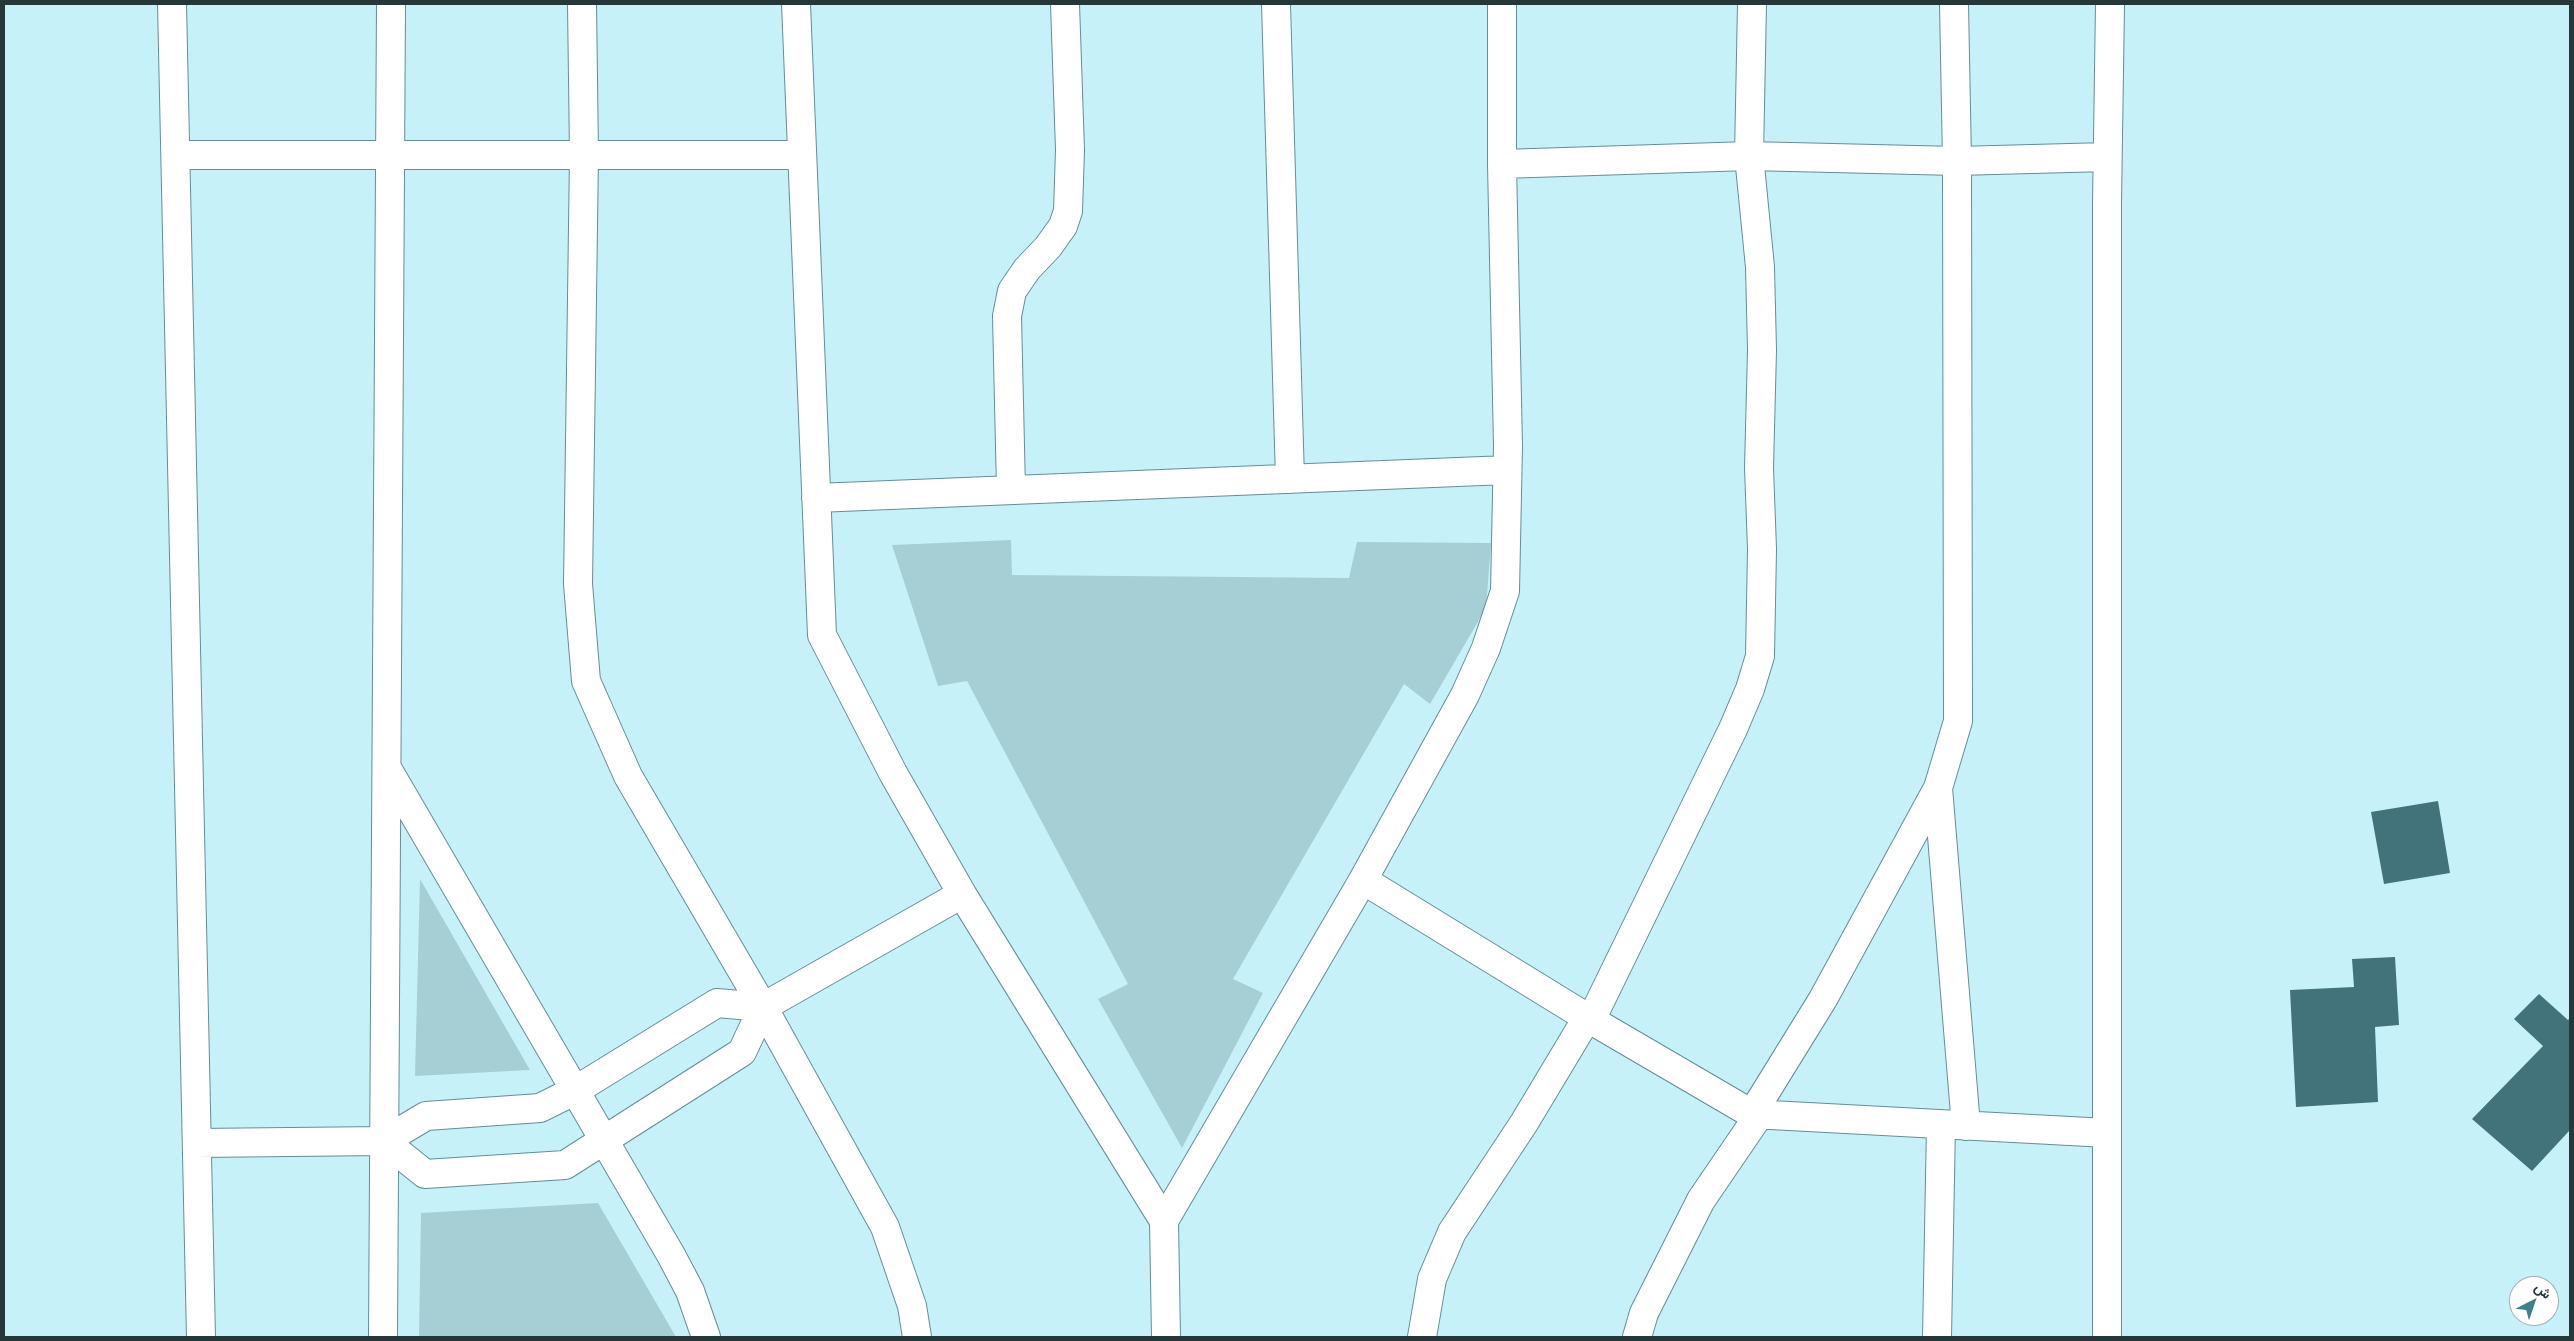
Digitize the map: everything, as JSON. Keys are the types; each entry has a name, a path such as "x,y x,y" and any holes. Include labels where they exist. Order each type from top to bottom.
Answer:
{"street":[{"path":"172,4 201,1337"},
{"path":"383,1337 391,4"},
{"path":"582,4 584,156 578,584 586,681 628,776 763,1007 885,1227 912,1306 917,1337"},
{"path":"796,4 822,635 893,773 962,894 1164,1221 1166,1337"},
{"path":"1011,490 1007,316 1012,291 1027,269 1058,233 1068,211 1070,150 1065,4"},
{"path":"1276,4 1290,479"},
{"path":"1164,1221 1363,880 1465,695 1486,648 1504,591 1507,470 1502,164 1502,4"},
{"path":"1422,1337 1432,1279 1452,1232 1524,1123 1589,1019 1733,729 1750,689 1760,656 1762,628 1759,468 1762,350 1760,267 1750,156 1752,4"},
{"path":"1637,1337 1644,1313 1701,1200 1756,1115 1938,788 1958,720 1957,161 1954,4"},
{"path":"2107,1337 2107,157 2110,4"},
{"path":"176,155 801,155"},
{"path":"1502,164 1750,156 1957,161 2107,157"},
{"path":"816,498 1507,470"},
{"path":"386,767 605,1139 690,1291 706,1337"},
{"path":"1937,1337 1954,1125 1938,788"},
{"path":"1363,880 1589,1019 1756,1115 2107,1133"},
{"path":"197,1143 384,1141 426,1116 540,1108 576,1090 717,1004 763,1007 962,894"},
{"path":"384,1141 425,1174 565,1165 742,1052 763,1007"}],"green space":[{"path":"1011,540 1012,575 1349,578 1357,542 1491,543 1486,608 1430,704 1404,684 1233,979 1263,993 1182,1148 1098,999 1128,984 967,681 938,686 892,545"},
{"path":"420,879 530,1070 415,1076"},
{"path":"598,1203 676,1337 419,1337 421,1213"}],"building":[{"path":"2438,801 2450,873 2384,884 2371,812"},
{"path":"2395,957 2399,1025 2375,1027 2378,1102 2296,1107 2290,990 2354,987 2352,959"},
{"path":"2539,994 2568,1020 2570,1018 2570,1130 2532,1171 2472,1119 2543,1046 2514,1019"}]}
